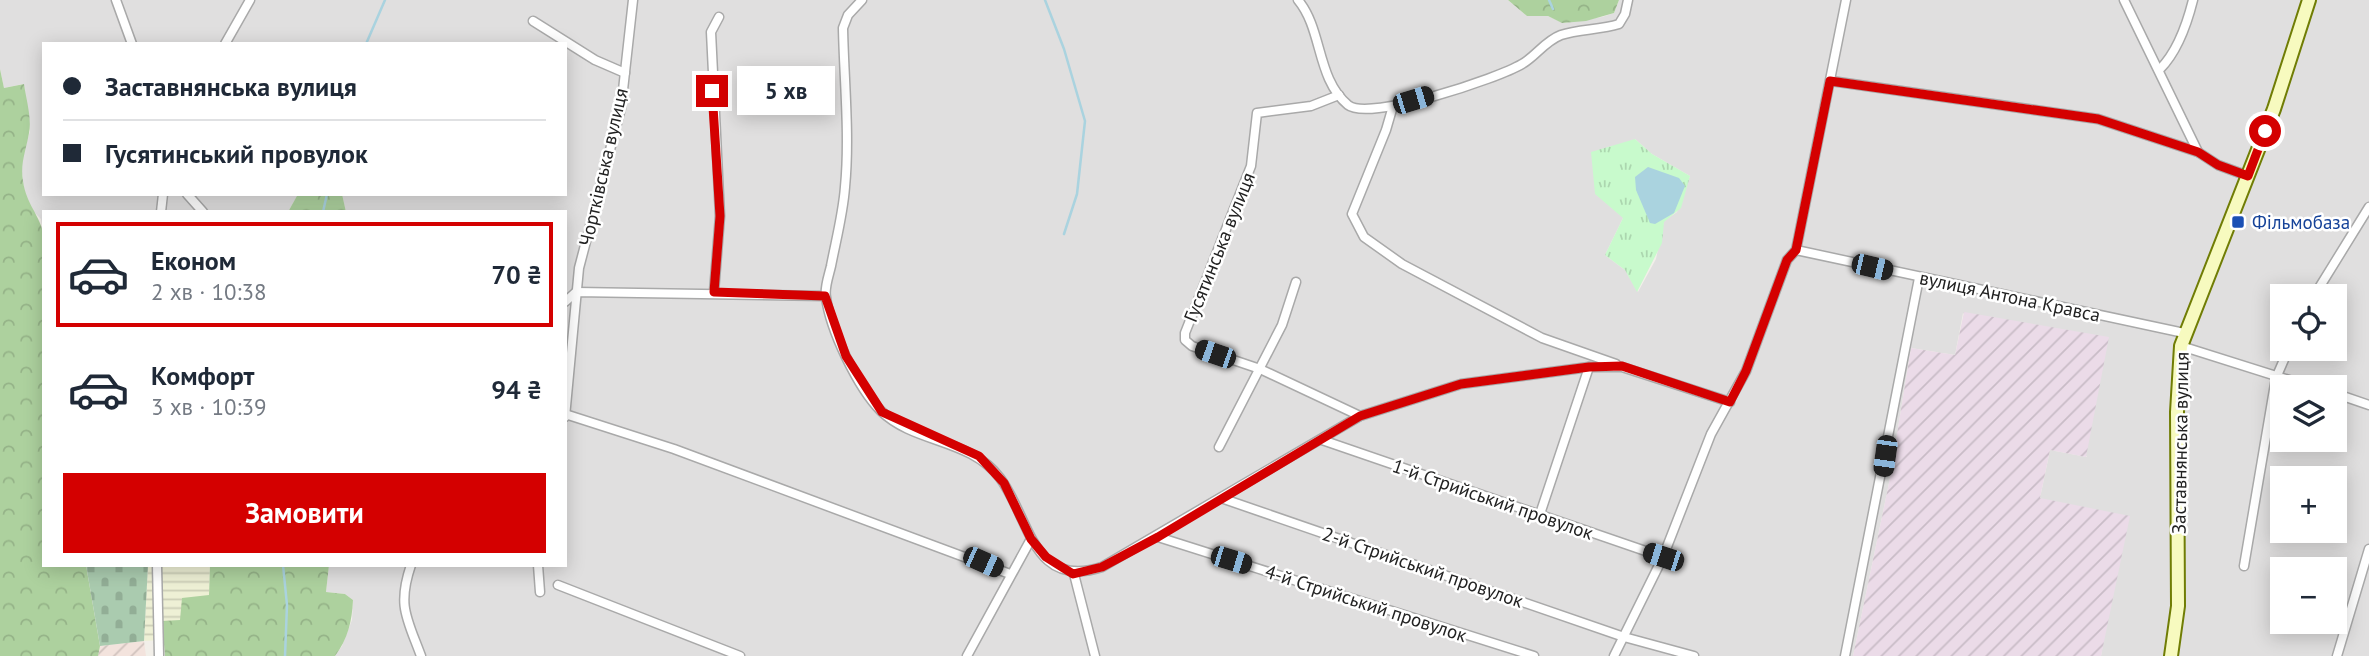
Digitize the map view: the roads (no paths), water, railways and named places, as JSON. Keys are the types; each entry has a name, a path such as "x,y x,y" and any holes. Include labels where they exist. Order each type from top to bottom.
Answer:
{"street":[{"path":"116,0 131,42"},
{"path":"226,42 250,0"},
{"name":"Чортківська вулиця","path":"567,393 579,268 621,108 633,0"},
{"path":"862,0 848,15 843,28 845,186 825,296 846,356 882,412 979,456 1004,483 1031,539 1046,557 1073,574 1095,656"},
{"path":"1298,0 1308,15 1329,80 1339,95 1353,108 1393,106 1484,80 1513,68 1562,35 1619,24 1625,14 1628,0"},
{"path":"1614,656 1663,557 1711,435 1746,371 1787,260 1796,250 1846,0"},
{"path":"2124,0 2160,69 2198,152"},
{"path":"2160,69 2172,55 2186,25 2193,0"},
{"name":"Заставнянська вулиця","path":"2171,656 2178,606 2177,412 2182,339 2274,109 2309,0"},
{"path":"714,292 720,216 711,32 719,17"},
{"path":"533,21 566,42"},
{"path":"567,42 595,60 625,73"},
{"path":"1830,81 2098,119 2198,152 2218,165 2248,176"},
{"name":"Гусятинська вулиця","path":"1339,95 1311,106 1258,113 1251,166 1185,333 1185,340 1192,346 1260,369 1360,416"},
{"path":"1393,106 1352,214 1364,237 1402,264 1490,313 1542,338 1730,402"},
{"path":"189,196 201,210"},
{"path":"2321,284 2369,207"},
{"name":"вулиця Антона Кравса","path":"1796,250 2182,339 2270,375"},
{"path":"1845,656 1879,494 1907,326 1919,278"},
{"path":"1219,447 1282,325 1296,282"},
{"path":"567,300 576,292 714,292 825,296"},
{"path":"1073,574 1102,567 1158,537 1360,416 1461,384 1589,367 1622,366"},
{"path":"1540,514 1589,367"},
{"path":"2347,397 2369,405"},
{"path":"567,417 674,449 1010,574"},
{"path":"2244,566 2270,418"},
{"name":"1-й Стрийський провулок","path":"1322,440 1663,557"},
{"name":"2-й Стрийський провулок","path":"1221,498 1625,637 1694,656"},
{"name":"4-й Стрийський провулок","path":"1158,537 1534,656"},
{"path":"967,656 1031,539"},
{"path":"2337,656 2368,564 2369,549"},
{"path":"157,567 159,656"},
{"path":"410,567 402,601 404,616 421,656"},
{"path":"538,567 540,592"},
{"path":"558,585 740,656"}],"water":[{"path":"1648,167 1679,178 1685,186 1674,213 1655,224 1650,223 1636,190 1635,177"}],"waterway":[{"path":"367,42 385,0"},
{"path":"1045,0 1064,49 1085,121 1077,194 1064,234"},
{"path":"1549,0 1553,9"},
{"path":"323,210 327,196"},
{"path":"283,567 287,605 285,656"}],"place":[{"name":"Фільмобаза","path":"2238,222"}]}
